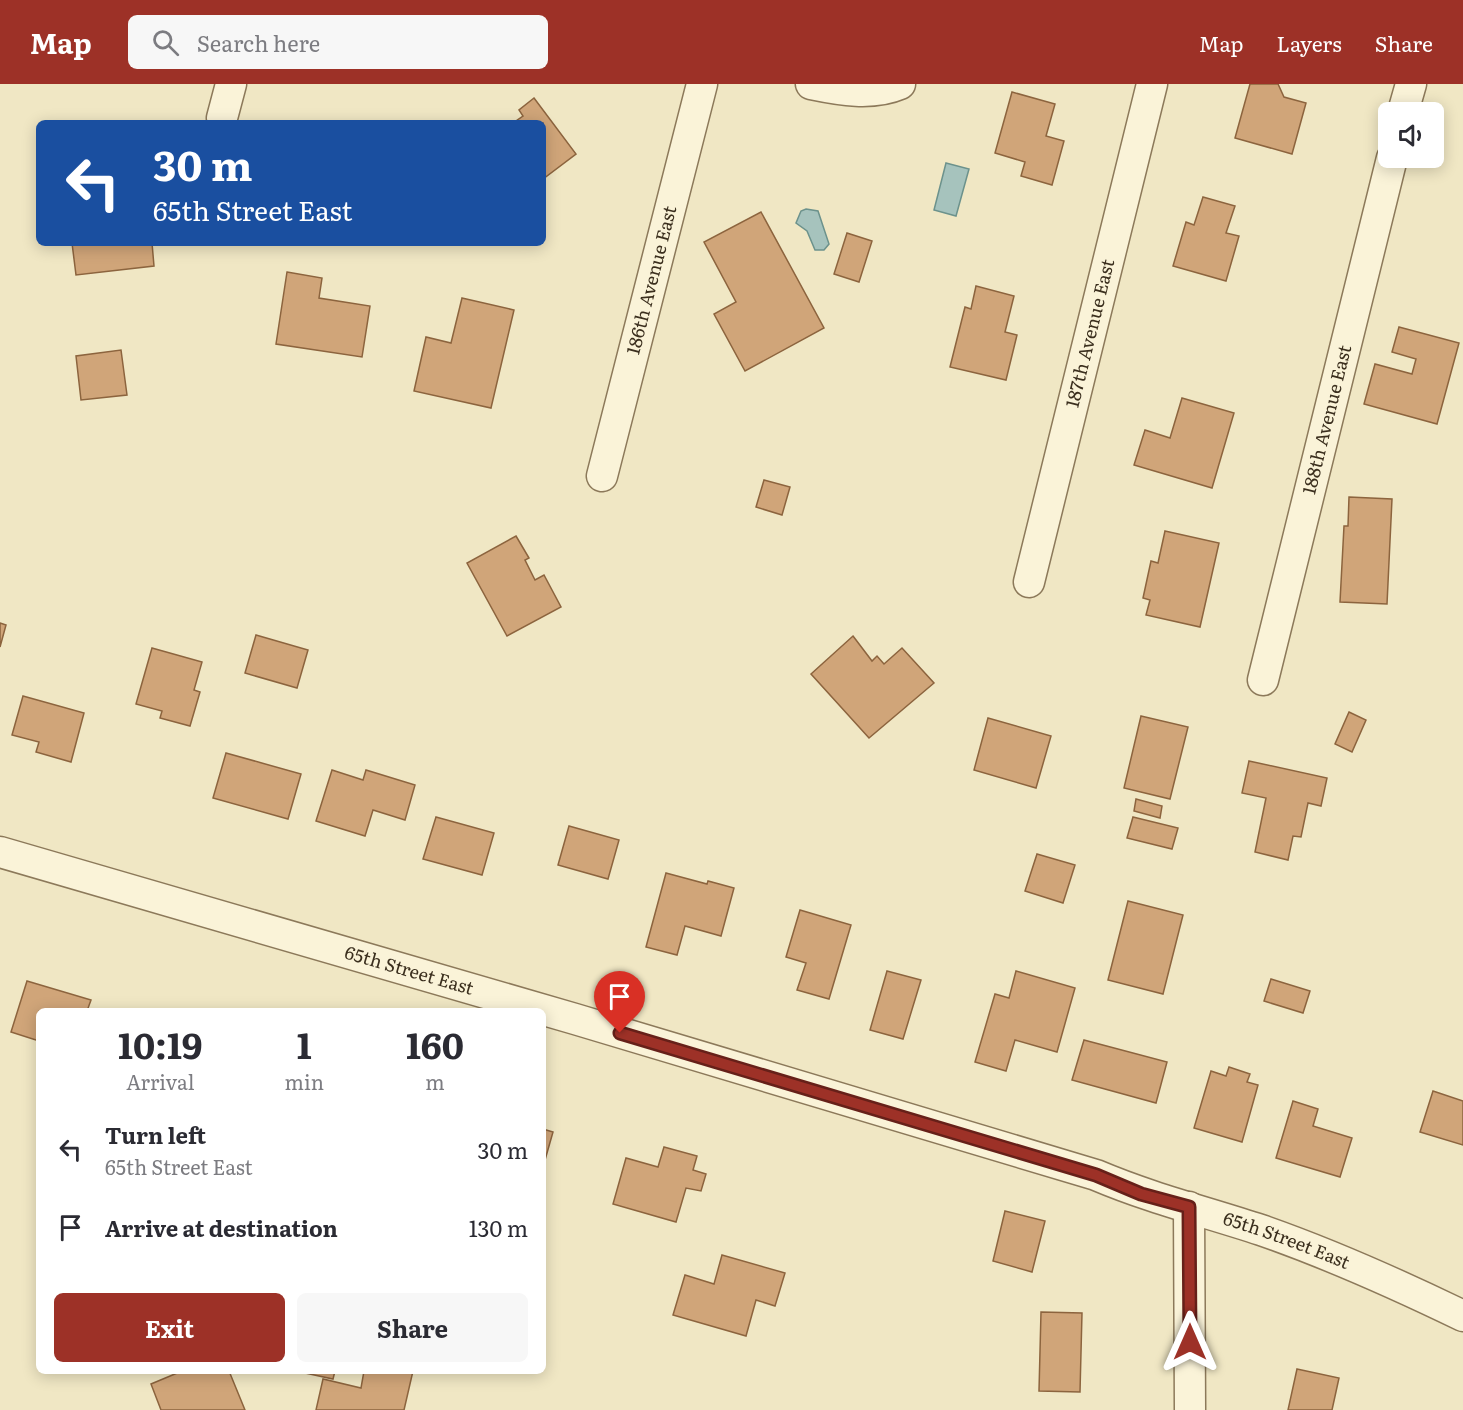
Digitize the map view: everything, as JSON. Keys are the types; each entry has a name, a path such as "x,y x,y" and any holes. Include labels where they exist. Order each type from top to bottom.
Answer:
{"street":[{"path":"222,118 231,84"},
{"name":"186th Avenue East","path":"602,476 702,84"},
{"path":"811,84 843,91 866,91 900,84"},
{"name":"187th Avenue East","path":"1029,582 1152,84"},
{"path":"1406,102 1411,84"},
{"name":"188th Avenue East","path":"1263,680 1390,168"},
{"name":"65th Street East","path":"0,852 534,1008"},
{"name":"65th Street East","path":"546,1011 1096,1175 1141,1194 1189,1207 1334,1258 1463,1316"},
{"path":"1189,1207 1190,1410"}],"water":[{"path":"946,163 969,169 956,216 934,210"},
{"path":"806,209 818,211 829,244 824,250 815,250 807,231 796,223 801,211"}],"building":[{"path":"1250,84 1278,84 1284,97 1306,103 1292,154 1235,138"},
{"path":"1012,92 1055,104 1046,136 1064,141 1052,185 1021,176 1025,162 995,153"},
{"path":"534,98 576,154 546,177 546,120 517,120 523,116 519,110"},
{"path":"1203,197 1235,206 1226,233 1239,236 1226,281 1173,266 1186,222 1194,225"},
{"path":"761,212 824,328 745,371 714,314 736,302 704,242"},
{"path":"847,233 872,241 859,282 834,274"},
{"path":"72,246 152,246 154,266 76,275"},
{"path":"287,272 322,278 319,298 370,306 362,357 276,344"},
{"path":"976,286 1014,296 1005,332 1017,335 1006,380 950,367 965,307 971,309"},
{"path":"462,298 514,310 491,408 414,391 426,337 451,343"},
{"path":"1399,327 1459,343 1437,424 1364,404 1375,364 1412,374 1416,359 1392,352"},
{"path":"121,350 127,395 81,400 76,356"},
{"path":"1182,398 1234,413 1212,488 1134,465 1145,430 1170,438"},
{"path":"764,480 790,487 782,515 756,507"},
{"path":"1349,497 1392,499 1387,604 1340,602 1344,526 1348,526"},
{"path":"1165,531 1219,543 1200,627 1146,615 1150,600 1143,598 1151,561 1158,563"},
{"path":"516,536 529,558 525,560 535,580 544,575 561,607 507,636 467,563"},
{"path":"0,623 6,625 0,647"},
{"path":"256,635 308,650 297,688 245,673"},
{"path":"853,636 872,661 877,656 884,664 902,648 934,683 869,738 811,674"},
{"path":"152,648 202,662 194,690 200,692 190,726 160,718 162,711 136,704"},
{"path":"23,696 84,713 71,762 36,752 39,742 12,735"},
{"path":"1349,712 1366,720 1352,752 1335,744"},
{"path":"1141,716 1188,727 1170,799 1124,788"},
{"path":"988,718 1051,736 1036,788 974,770"},
{"path":"226,753 301,774 288,819 213,798"},
{"path":"1249,761 1327,778 1321,806 1308,803 1301,837 1293,836 1288,860 1255,852 1266,798 1242,793"},
{"path":"332,770 363,780 366,770 415,785 405,820 373,810 365,836 316,821"},
{"path":"1136,799 1162,806 1160,818 1134,811"},
{"path":"436,817 494,833 482,875 423,859"},
{"path":"1133,817 1178,828 1172,849 1127,838"},
{"path":"569,826 619,840 608,879 558,865"},
{"path":"1037,854 1075,865 1063,903 1025,891"},
{"path":"666,873 707,884 708,881 734,888 721,936 685,926 677,955 646,947"},
{"path":"1128,901 1183,915 1163,994 1108,980"},
{"path":"800,910 851,925 829,999 797,990 806,963 786,957"},
{"path":"887,971 921,980 903,1039 870,1030"},
{"path":"1016,971 1075,988 1057,1052 1015,1040 1006,1071 975,1062 995,994 1009,998"},
{"path":"1271,979 1310,991 1303,1013 1264,1001"},
{"path":"27,981 91,1000 88,1008 36,1008 36,1040 11,1032"},
{"path":"1084,1040 1167,1062 1156,1103 1072,1080"},
{"path":"1229,1067 1250,1074 1247,1082 1258,1085 1242,1142 1194,1128 1211,1071 1226,1076"},
{"path":"1433,1091 1463,1101 1463,1145 1420,1132"},
{"path":"1293,1101 1318,1109 1313,1126 1352,1138 1340,1177 1276,1158"},
{"path":"546,1130 553,1132 546,1156"},
{"path":"664,1147 697,1156 693,1170 706,1174 701,1191 686,1188 676,1222 613,1204 626,1158 658,1167"},
{"path":"1005,1211 1045,1221 1032,1272 993,1261"},
{"path":"722,1255 785,1273 775,1306 756,1300 746,1336 673,1315 685,1275 714,1284"},
{"path":"1041,1312 1082,1313 1080,1392 1039,1391"},
{"path":"1297,1369 1339,1378 1332,1410 1288,1410"},
{"path":"175,1374 230,1374 245,1410 161,1410 151,1384"},
{"path":"310,1374 334,1374 333,1379"},
{"path":"363,1374 412,1374 404,1410 316,1410 323,1379 361,1388"}],"route":[{"path":"620,1033 1096,1175 1141,1194 1189,1207 1190,1342"}]}
